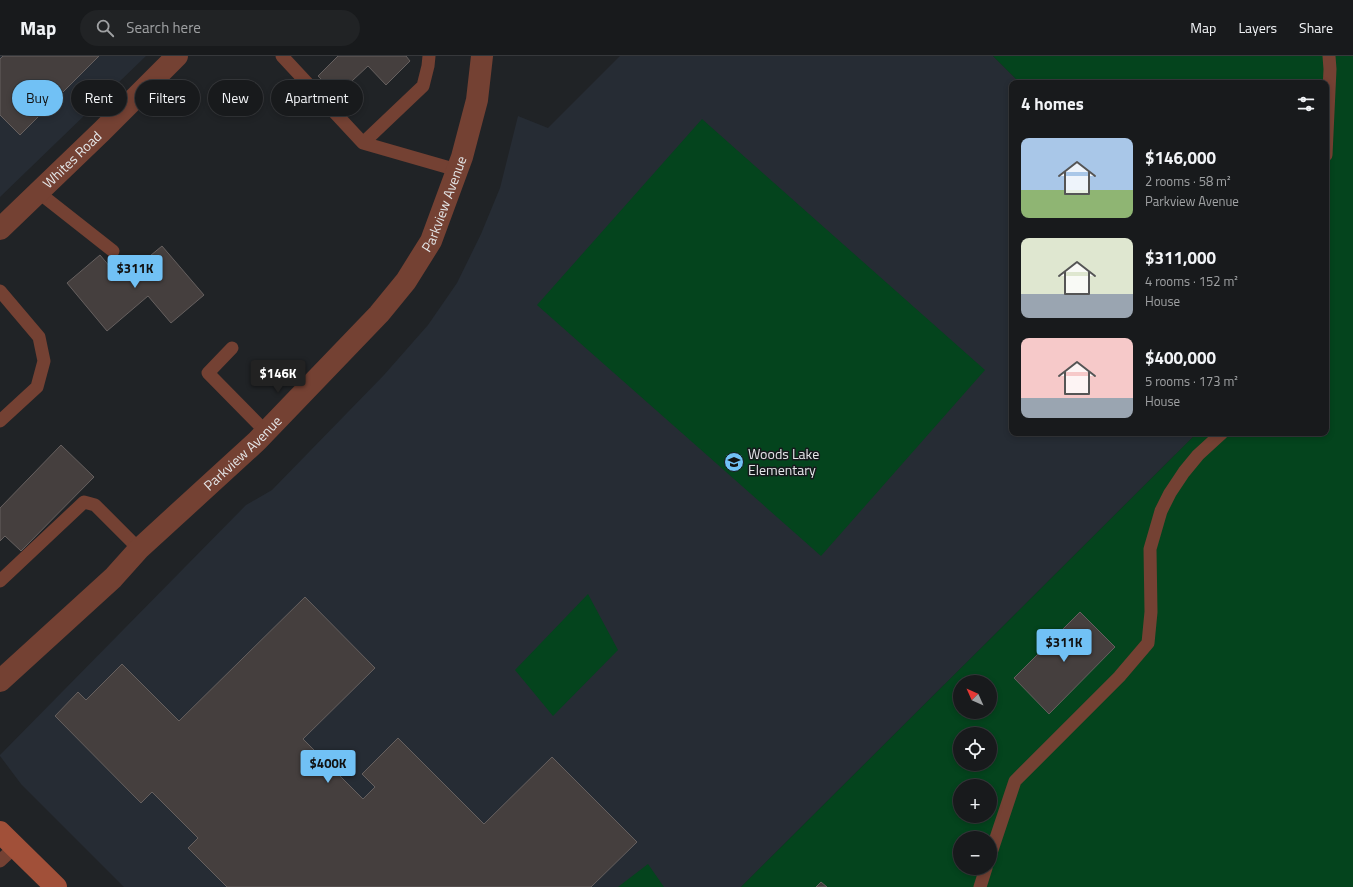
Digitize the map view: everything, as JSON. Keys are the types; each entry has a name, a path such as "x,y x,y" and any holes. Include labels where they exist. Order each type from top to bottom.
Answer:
{"main road":[{"path":"8,839 56,887"}],"street":[{"name":"Whites Road","path":"0,229 102,131 177,56"},
{"name":"Parkview Avenue","path":"0,681 113,578 139,549 257,441 373,320 406,281 431,242 462,157 477,100 482,56"}],"lane":[{"path":"282,56 363,142 457,170"},
{"path":"363,142 422,86 428,66 429,56"},
{"path":"1328,56 1330,69 1329,90"},
{"path":"38,192 113,251"},
{"path":"0,291 39,337 44,361 37,386 0,421"},
{"path":"232,348 208,373 265,431"},
{"path":"997,835 1015,780 1119,677 1148,643 1151,612 1150,549 1160,511 1184,472 1198,455 1219,436"},
{"path":"0,581 84,502 95,505 139,549"},
{"path":"0,862 8,839"},
{"path":"980,887 984,875"}],"shaded area":[{"path":"0,56 146,56 121,80 71,80 71,116 84,116 0,197"},
{"name":"Woods Lake Elementary","path":"620,56 993,56 1017,80 1009,80 1009,436 1194,436 741,887 124,887 21,784 0,755 246,505 272,490 384,375 428,325 457,283 481,234 500,188 518,116 548,128"}],"green space":[{"path":"993,56 1353,56 1353,887 741,887 953,676 953,719 997,719 997,675 954,675 1194,436 1329,436 1329,80 1017,80"},
{"path":"702,119 985,370 821,556 537,305"},
{"path":"588,594 618,650 553,716 515,670"},
{"path":"648,864 664,887 618,887"}],"building":[{"path":"3,56 99,56 75,80 71,80 71,84 63,92 63,80 12,80 12,116 39,116 20,135 0,115 0,59"},
{"path":"338,56 406,56 410,61 386,85 368,66 353,80 322,80 318,76"},
{"path":"162,246 204,295 171,323 148,296 107,331 67,283 100,255 121,280"},
{"path":"61,445 94,477 21,551 5,536 0,541 0,508"},
{"path":"305,597 375,668 303,739 363,799 375,787 362,774 398,738 484,824 552,757 637,842 591,887 227,887 188,848 198,838 152,792 141,803 55,716 78,692 86,700 122,664 179,721"},
{"path":"1080,612 1115,647 1049,714 1014,678"},
{"path":"821,882 827,887 816,887"}],"place":[{"name":"Woods Lake Elementary","path":"734,462"}]}
